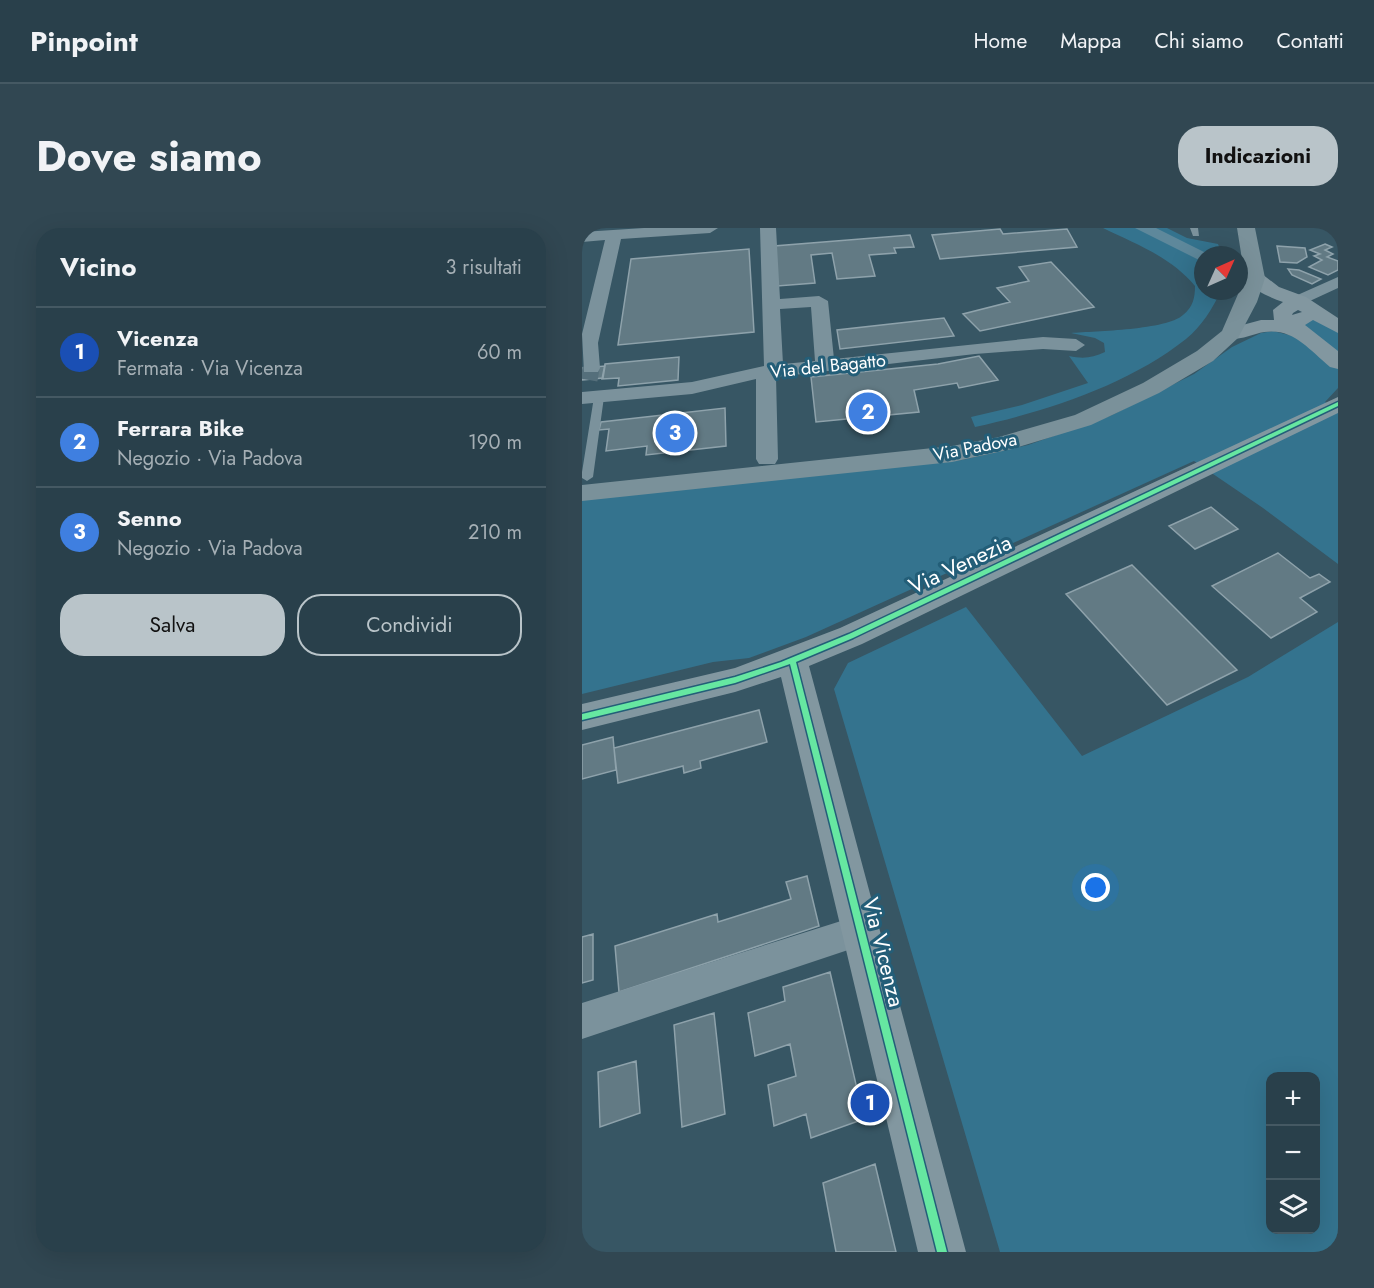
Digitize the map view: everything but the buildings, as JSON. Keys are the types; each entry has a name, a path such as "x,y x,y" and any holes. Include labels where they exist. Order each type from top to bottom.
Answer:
{"main road":[{"path":"1230,228 1233,246"},
{"path":"1224,316 1255,278 1246,228"},
{"name":"Via Padova","path":"584,482 768,466 960,445 1081,400 1169,358 1224,316"}],"street":[{"path":"582,237 710,228"},
{"path":"768,228 771,304 768,466"},
{"path":"589,388 590,343 614,235"},
{"path":"1255,278 1272,291 1299,301 1338,327"},
{"path":"1224,316 1299,301 1338,282"},
{"path":"771,304 819,301 825,366"},
{"path":"1224,316 1262,326 1290,326 1305,317 1306,311 1299,301"},
{"path":"1224,316 1267,317 1290,326 1338,362"},
{"name":"Via del Bagatto","path":"589,388 692,388 770,372 975,348 1043,343 1076,345"},
{"name":"Via Venezia","path":"582,717 735,680 851,636 1337,403"},
{"name":"Via Vicenza","path":"792,660 942,1252"},
{"path":"582,1021 860,931"}],"lane":[{"path":"584,482 589,388"}],"shaded area":[{"path":"1103,228 1167,228 1187,238 1219,246 1194,246 1194,285 1175,267 1152,252"},
{"path":"1194,298 1194,300 1216,300 1197,329 1186,339 1139,370 1113,383 1058,404 975,427 971,417 1022,405 1088,383 1069,356 1087,357 1100,354 1105,352 1104,343 1095,338 1071,333 1130,329 1162,324 1183,315"},
{"path":"1312,318 1338,330 1338,356 1298,326"},
{"path":"1273,331 1297,337 1338,366 1338,388 1325,402 1334,408 1338,406 1338,564 1263,508 1194,461 806,637 749,658 713,662 582,694 582,499 962,460 1028,445 1110,416 1194,374 1232,347 1261,333"},
{"path":"966,607 1082,756 1248,677 1338,622 1338,1252 1000,1252 834,689 848,663"}],"waterway":[{"path":"1143,228 1194,252"}],"tunnel":[{"path":"589,380 591,368"}],"cycle path":[{"path":"582,717 735,680 783,664 851,636 1338,404"},
{"path":"792,660 942,1252"}],"place":[{"name":"Ferrara Bike","path":"868,412"},
{"name":"Senno","path":"675,433"},
{"name":"Vicenza","path":"870,1103"}]}
